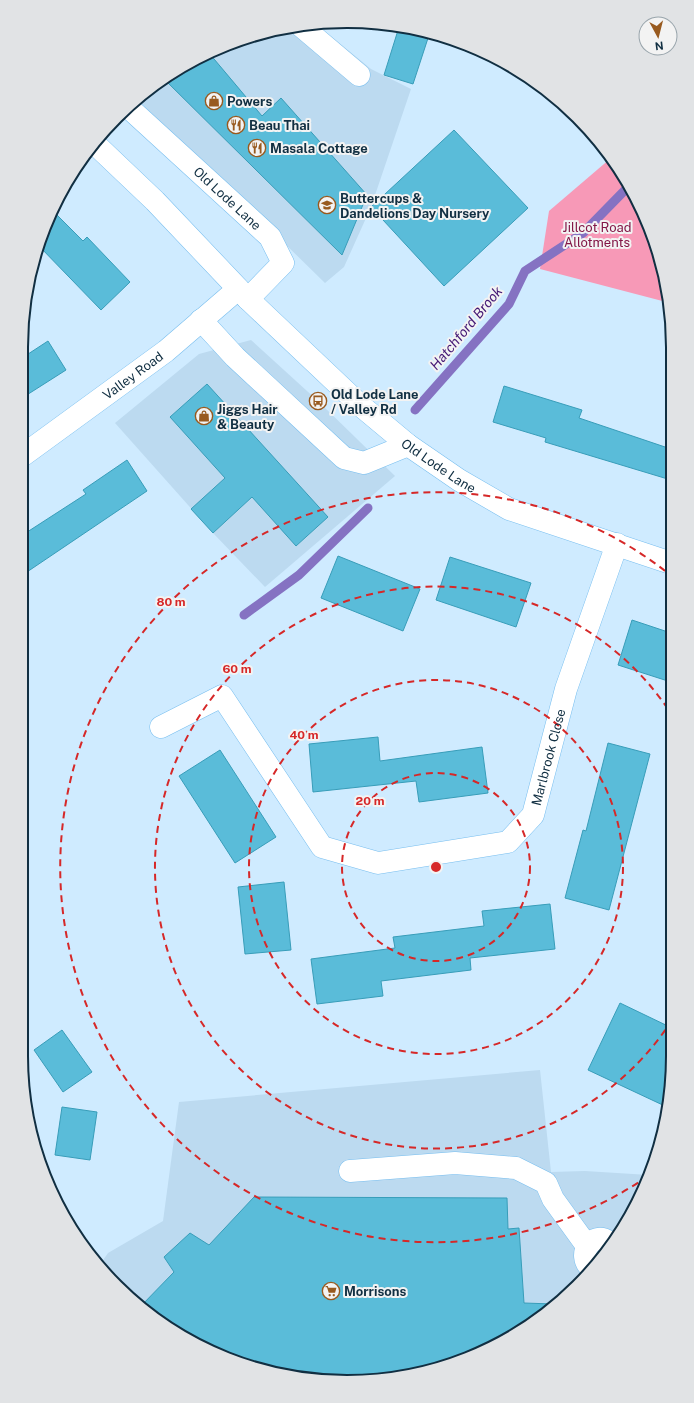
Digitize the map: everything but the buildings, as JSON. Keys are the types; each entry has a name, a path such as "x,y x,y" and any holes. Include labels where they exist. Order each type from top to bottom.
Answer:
{"street":[{"path":"307,31 359,75"},
{"name":"Old Lode Lane","path":"132,111 270,237 282,263 243,294"},
{"name":"Old Lode Lane","path":"99,147 155,201 243,294 360,405 408,445 459,480 509,509 666,560"},
{"name":"Valley Road","path":"28,452 166,351 201,320 243,294"},
{"path":"201,320 235,357 344,458 364,463 408,445"},
{"name":"Marlbrook Close","path":"161,727 222,696 322,847 378,863 508,842 533,814 566,689 617,544"},
{"path":"350,1171 455,1163 516,1168 546,1184 553,1199 587,1246"},
{"path":"588,1265 585,1261 584,1256 587,1246 596,1240 607,1240"}],"shaded area":[{"path":"323,29 371,69 411,89 371,207 344,267 325,283 141,103 170,82 225,52 264,39 285,34"},
{"path":"251,340 318,401 395,476 265,587 213,533 115,423 199,354"},
{"path":"540,1070 551,1172 585,1171 643,1175 623,1216 612,1233 573,1282 524,1321 488,1342 450,1358 409,1369 389,1372 347,1375 285,1369 244,1358 225,1351 187,1332 153,1309 137,1296 121,1282 103,1261 108,1253 163,1221 179,1102"}],"green space":[{"name":"Jillcot Road Allotments","path":"606,162 623,188 642,225 655,264 662,301 540,269 549,211"}],"waterway":[{"name":"Hatchford Brook","path":"415,410 509,304 525,271 583,233 624,191"},
{"name":"Hatchford Brook","path":"244,615 299,575 368,508"}],"place":[{"name":"Powers","path":"214,101"},
{"name":"Beau Thai","path":"236,125"},
{"name":"Masala Cottage","path":"257,148"},
{"name":"Buttercups & Dandelions Day Nursery","path":"327,205"},
{"name":"Old Lode Lane / Valley Rd","path":"318,401"},
{"name":"Jiggs Hair & Beauty","path":"204,416"},
{"name":"Morrisons","path":"331,1291"}]}
